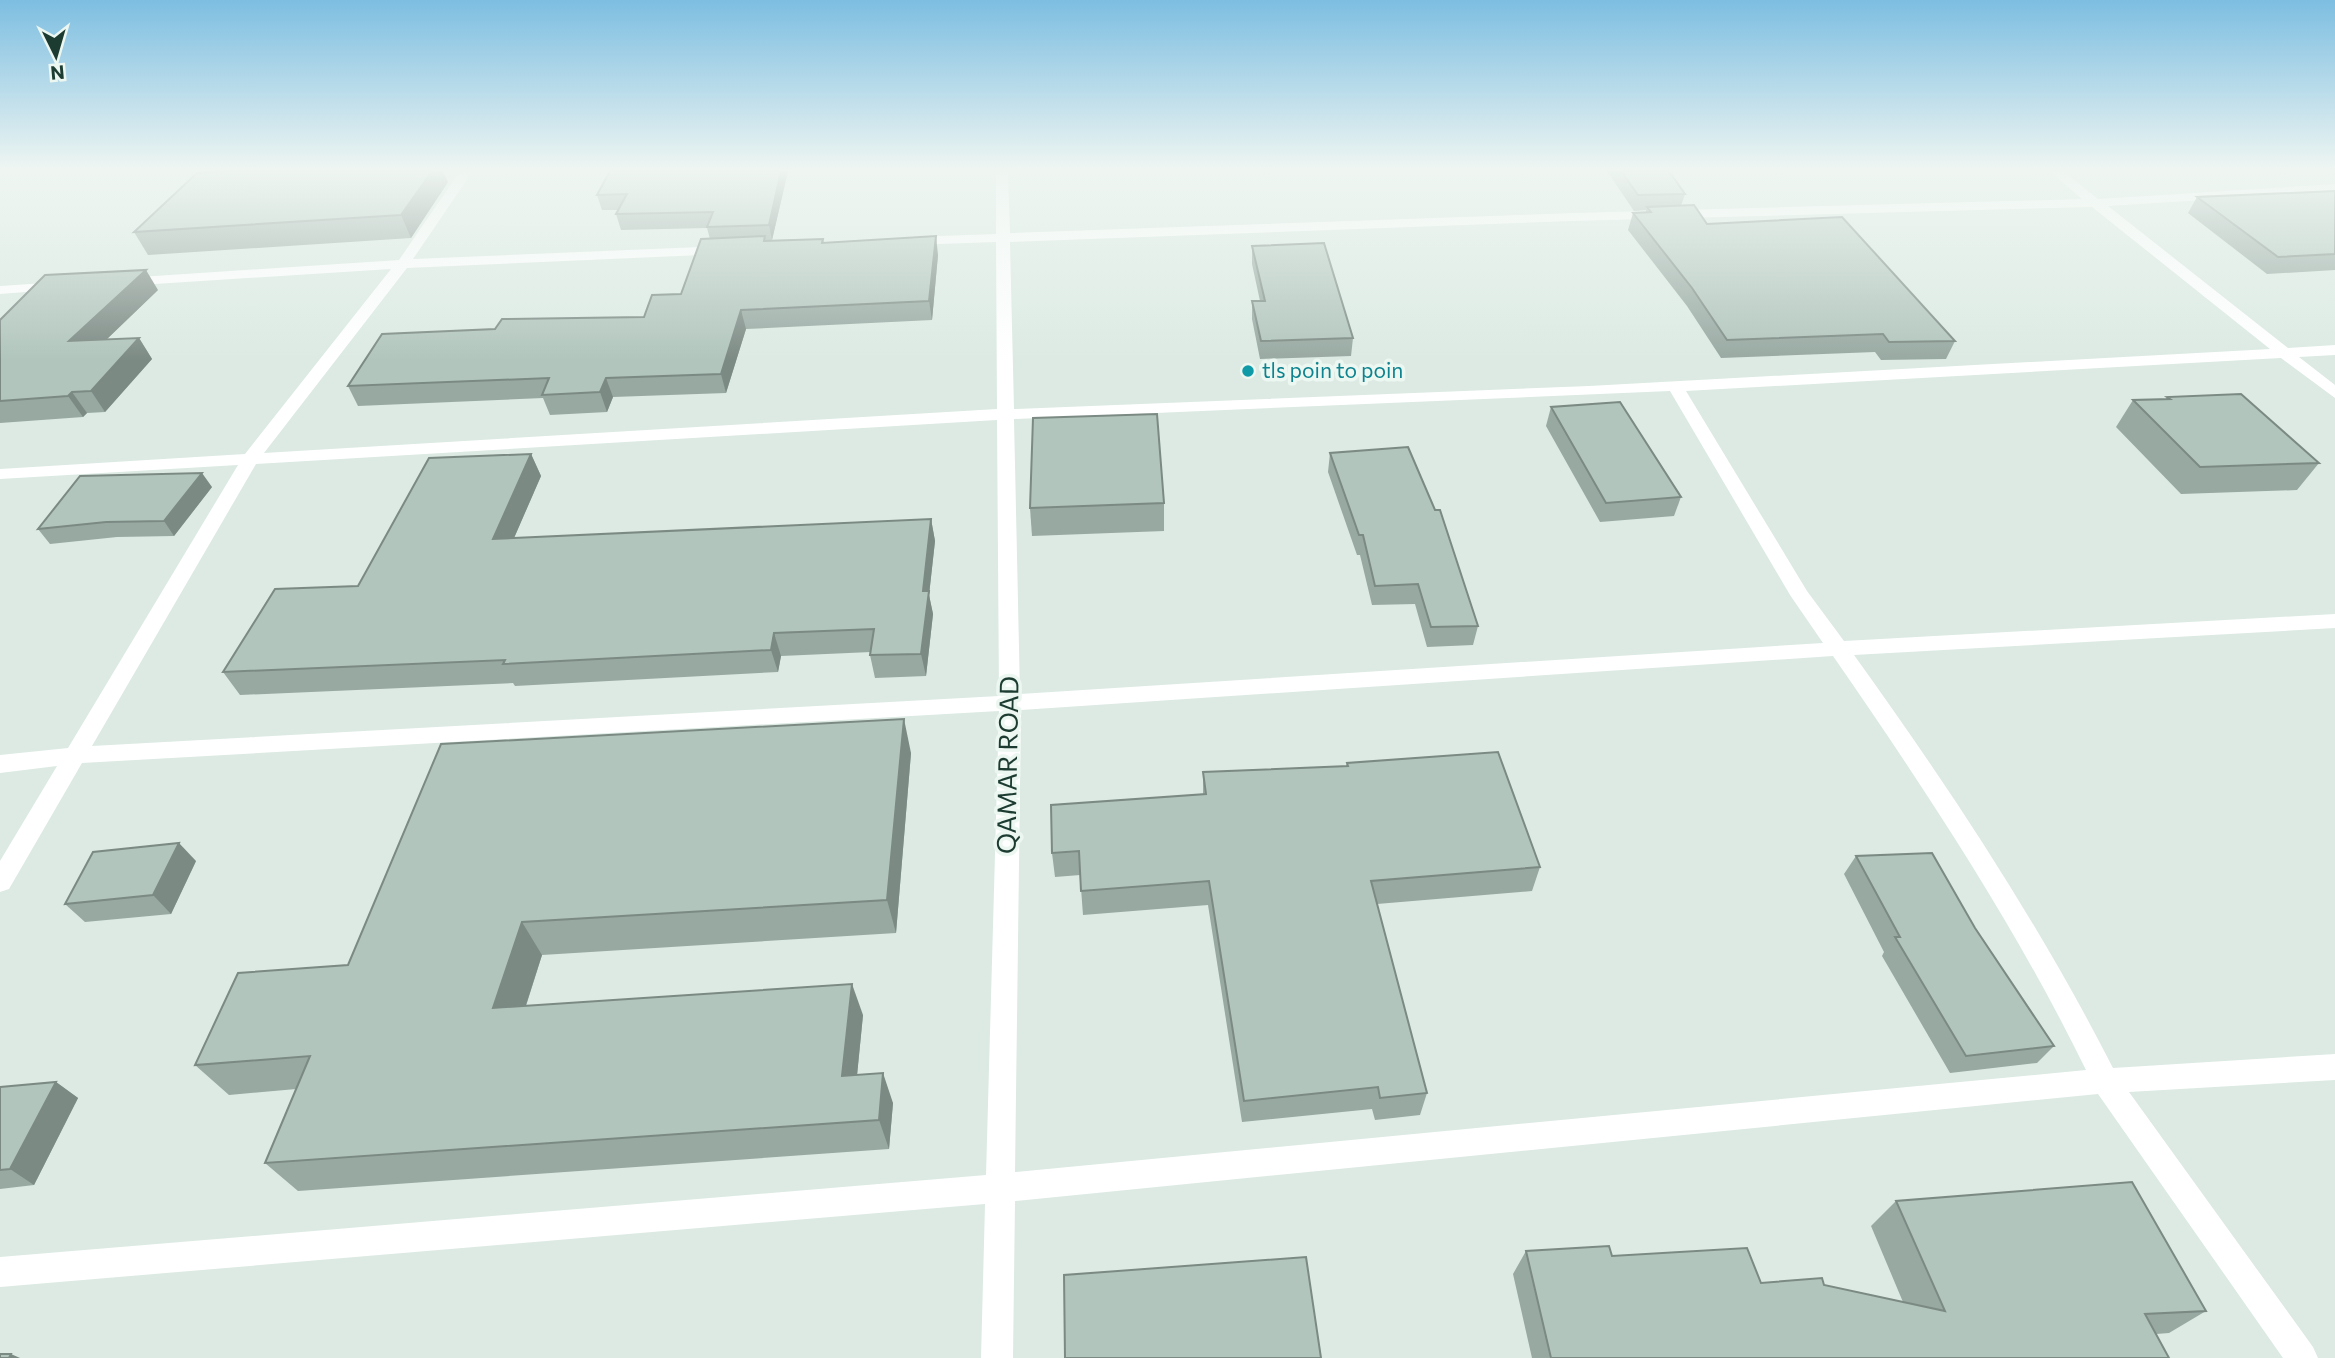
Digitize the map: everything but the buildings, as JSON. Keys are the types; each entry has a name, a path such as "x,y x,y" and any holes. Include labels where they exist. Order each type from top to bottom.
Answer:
{"street":[{"path":"0,882 250,459 423,234"},
{"path":"891,242 1078,234"},
{"path":"2135,234 2335,393"},
{"name":"QAMAR ROAD","path":"997,1358 1010,703 1003,237"},
{"path":"111,283 403,264 738,249"},
{"path":"0,290 69,286"},
{"path":"0,474 1006,414 1396,400 2335,349"},
{"path":"1674,384 1835,649 1898,733 2017,918 2062,994 2105,1081 2302,1358"},
{"path":"0,764 77,755 1010,703 1835,649 2335,621"},
{"path":"0,1272 1000,1188 2105,1081 2335,1067"}],"place":[{"name":"tls poin to poin","path":"1248,371"}]}
